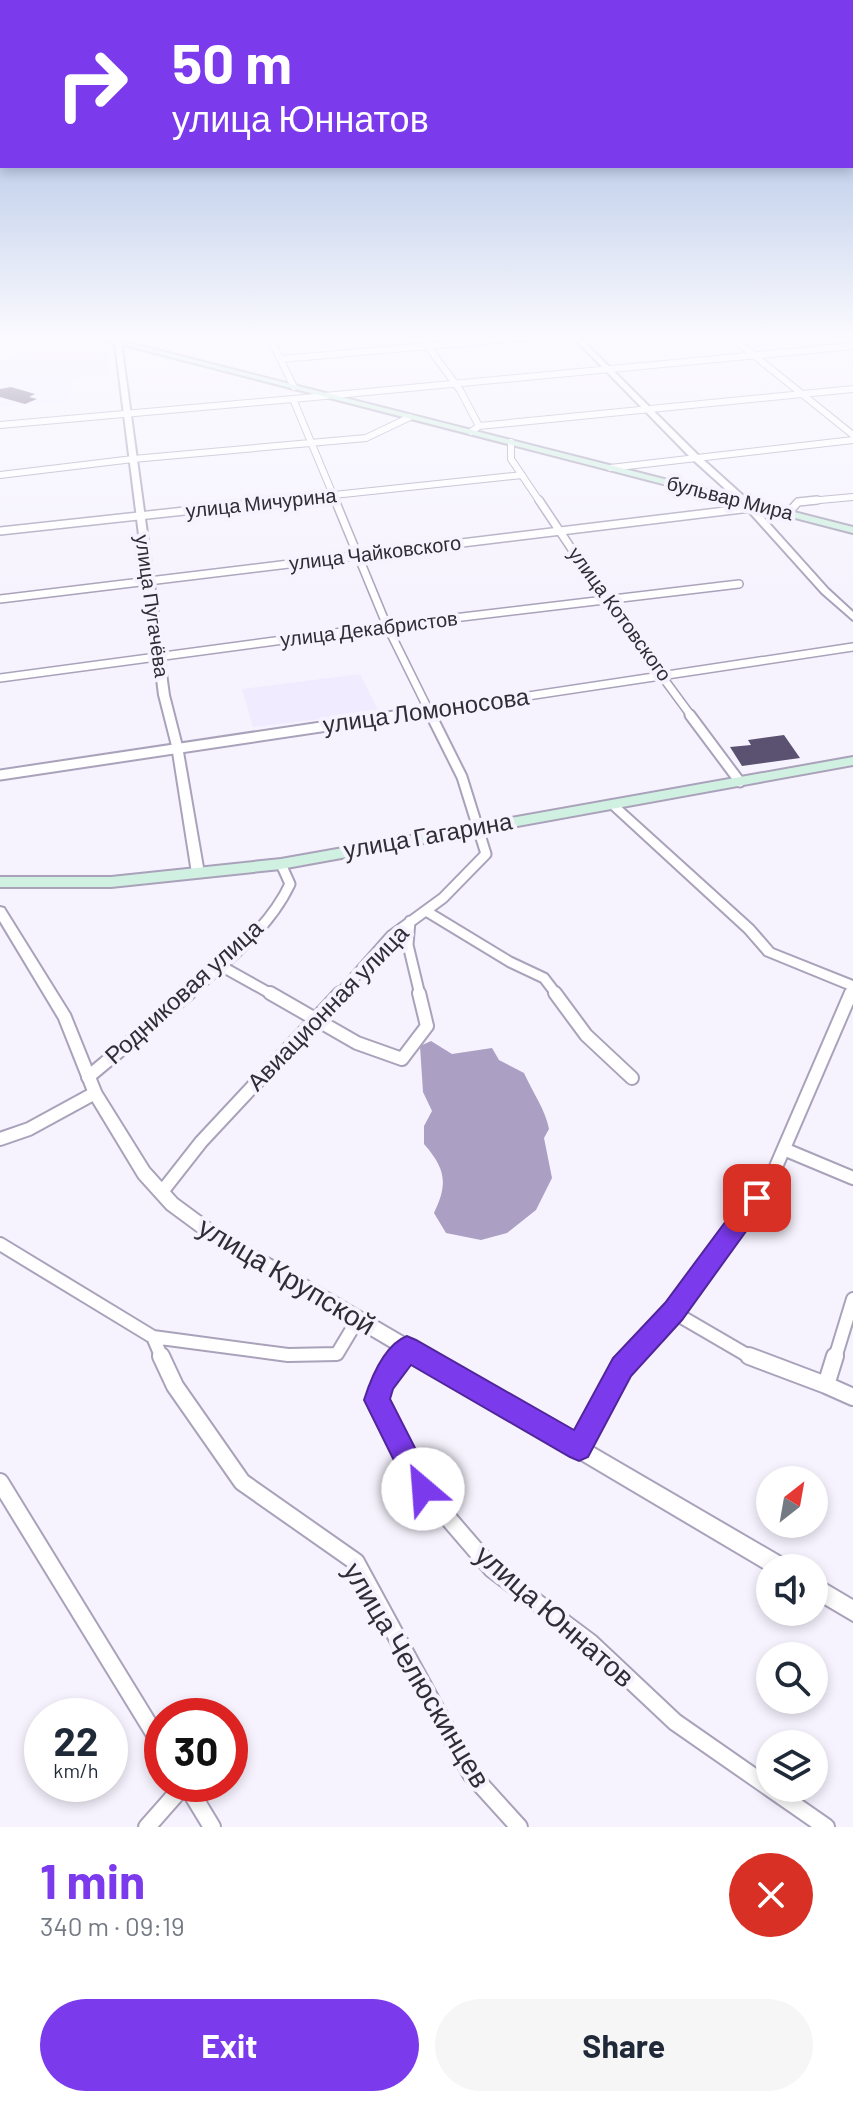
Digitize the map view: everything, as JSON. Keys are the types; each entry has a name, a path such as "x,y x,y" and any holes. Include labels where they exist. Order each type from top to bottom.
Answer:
{"main road":[{"name":"бульвар Мира","path":"433,421 475,429 511,442 853,530"},
{"name":"улица Гагарина","path":"0,882 111,882 281,864 853,761"}],"street":[{"path":"0,425 36,421"},
{"name":"улица Пугачёва","path":"127,421 159,657 198,873"},
{"path":"304,421 387,626 431,709 480,826"},
{"path":"0,475 133,459 366,438 401,421"},
{"path":"473,421 475,429 542,421"},
{"path":"659,421 747,505 825,591 853,617"},
{"path":"834,421 853,437"},
{"path":"610,468 853,437"},
{"name":"улица Котовского","path":"511,442 511,459 605,599 740,782"},
{"name":"улица Мичурина","path":"0,531 522,475"},
{"path":"788,513 798,502 853,497"},
{"name":"улица Чайковского","path":"0,599 560,531 747,505"},
{"name":"улица Декабристов","path":"0,678 387,626 739,584"},
{"name":"улица Ломоносова","path":"0,775 177,746 853,647"},
{"path":"579,1448 622,1367 673,1312 772,1176 786,1150 853,987 769,952 749,929 612,804"},
{"name":"Авиационная улица","path":"161,1193 201,1142 318,1019 391,936 458,885 486,854 480,826"},
{"name":"Родниковая улица","path":"88,1077 221,966 287,895 290,884 281,864"},
{"name":"улица Крупской","path":"0,911 65,1018 95,1093 144,1173 161,1193 210,1232 757,1554"},
{"path":"426,911 510,962 544,978 586,1035 632,1078"},
{"path":"221,966 357,1043 402,1059 427,1026 408,945 410,921"},
{"path":"0,1139 29,1129 95,1093"},
{"path":"786,1150 853,1178"},
{"path":"0,1244 153,1337 288,1355 337,1354 358,1319"},
{"path":"826,1385 853,1299"},
{"path":"673,1312 755,1359 853,1397"},
{"name":"улица Челюскинцев","path":"153,1337 175,1386 242,1482 356,1562 471,1774 519,1827"},
{"name":"улица Юннатов","path":"407,1348 382,1383 377,1400 423,1489 492,1569 591,1643 675,1722 826,1827"},
{"path":"0,1482 144,1717"},
{"path":"828,1596 853,1611"},
{"path":"147,1827 169,1802"},
{"path":"196,1802 212,1827"}],"shaded area":[{"path":"360,674 379,712 253,727 242,689"},
{"path":"431,1041 452,1054 492,1048 499,1060 524,1073 545,1115 549,1129 544,1138 552,1178 536,1210 507,1233 481,1240 446,1233 434,1213 443,1185 441,1169 424,1144 424,1126 432,1111 423,1092 420,1046"}],"building":[{"path":"784,735 800,758 742,766 730,747 751,745 748,740"}],"route":[{"path":"423,1489 377,1400 382,1383 407,1348 579,1448 622,1367 673,1312 757,1198"}]}
